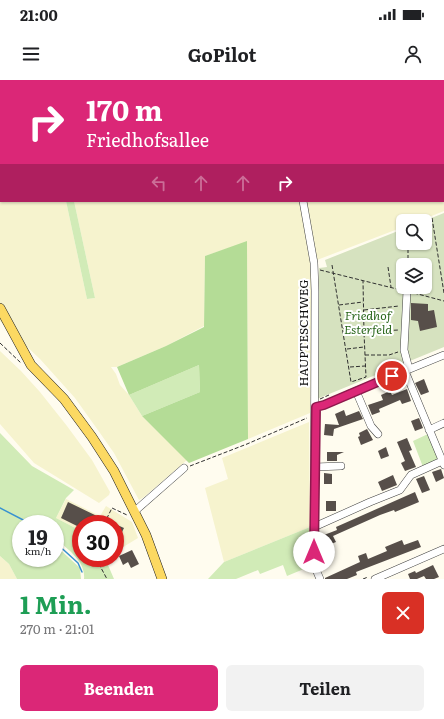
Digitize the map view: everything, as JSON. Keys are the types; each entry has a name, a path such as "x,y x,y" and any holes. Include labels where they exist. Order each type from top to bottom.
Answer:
{"main road":[{"path":"0,308 27,365 64,399 92,437 114,471 133,514 146,535 162,579"}],"street":[{"name":"HAUPTESCHWEG","path":"303,202 315,269 316,407 314,565 320,579"},
{"path":"314,527 400,490 411,475 443,463 407,370 404,350 407,294"},
{"path":"316,407 444,355"},
{"path":"356,390 371,426 378,434"},
{"path":"429,430 444,423"},
{"path":"315,467 341,466"},
{"path":"133,514 184,468"},
{"path":"375,579 444,549"}],"path":[{"path":"432,218 444,292"},
{"path":"332,265 351,382 366,377 364,355 363,281"},
{"path":"388,266 391,287"},
{"path":"315,269 396,288"},
{"path":"418,294 444,301"},
{"path":"339,305 363,302"},
{"path":"364,310 406,305"},
{"path":"342,328 364,327"},
{"path":"364,333 405,329"},
{"path":"0,343 27,365"},
{"path":"346,349 364,347"},
{"path":"364,355 389,354 404,350"},
{"path":"349,368 365,366"},
{"path":"184,468 315,415"},
{"path":"108,515 112,508 133,514"},
{"path":"101,567 107,579"}],"shaded area":[{"path":"0,202 66,202 87,299 95,298 74,202 301,202 310,259 312,287 310,413 248,439 247,242 205,256 204,326 166,346 117,367 111,367 116,374 120,385 129,395 142,416 187,460 139,500 114,453 75,398 40,359 0,321"},
{"path":"306,202 444,202 444,211 432,216 432,214 396,214 396,230 317,260"},
{"path":"0,351 40,392 92,460 110,492 109,495 99,503 34,463 0,424"},
{"path":"309,422 310,527 224,562 205,488 228,479 222,458"},
{"path":"66,499 98,515 72,515 72,526 64,522 64,515 58,515"},
{"path":"106,506 121,515 101,515"},
{"path":"124,517 132,522 138,538 124,547"},
{"path":"0,556 9,564 17,579 0,579"}],"green space":[{"path":"66,202 74,202 95,298 87,299"},
{"name":"Friedhof Esterfeld","path":"444,213 444,347 317,399 319,268 327,267 325,260 396,232 396,250 432,250 432,218"},
{"path":"247,241 248,439 189,463 142,416 200,392 199,365 129,395 117,367 166,346 204,327 205,256"},
{"path":"199,365 200,392 142,416 129,395"},
{"path":"0,433 32,466 74,490 66,498 58,515 12,515 12,567 64,567 64,553 72,561 72,567 80,568 81,579 17,579 9,564 0,556"},
{"path":"428,434 438,458 437,460 423,467 413,441"},
{"path":"64,522 72,526 72,553 64,546"},
{"path":"310,527 311,566 287,576 283,565 260,574 258,570 236,579 208,579 224,562"},
{"path":"82,567 109,567 114,579 84,579"}],"building":[{"path":"411,303 428,304 428,311 434,310 437,327 420,331 418,321 411,320"},
{"path":"424,379 429,392 421,395 415,383"},
{"path":"407,389 411,401 402,404 400,400 379,409 380,412 372,415 368,405 383,400 381,395 390,391 392,395"},
{"path":"344,410 346,416 359,411 363,419 334,429 333,436 324,435 325,424 339,425 335,414"},
{"path":"419,418 423,428 415,431 411,421"},
{"path":"367,429 373,440 361,445 358,437 360,436 359,433"},
{"path":"407,438 412,450 409,451 416,467 405,471 401,463 405,461 397,442"},
{"path":"386,447 389,456 381,459 378,451"},
{"path":"327,452 344,452 337,455 337,461 327,461"},
{"path":"441,469 444,478 436,482 432,472"},
{"path":"324,473 332,474 332,484 324,484"},
{"path":"393,475 397,485 382,491 378,482"},
{"path":"424,476 430,490 422,493 416,479"},
{"path":"415,492 419,502 395,512 394,510 380,515 333,536 336,542 326,546 323,538 325,538 324,535 337,530 336,527"},
{"path":"326,501 336,501 336,511 326,511"},
{"path":"68,502 95,515 72,515 72,524 64,520 64,515 62,515"},
{"path":"402,540 404,545 418,540 421,547 356,572 357,575 347,579 325,579 360,562 358,556 366,553 368,559 387,551 385,547"},
{"path":"132,550 139,564 131,568 128,562 124,564 124,554"},
{"path":"433,565 439,577 434,579 426,579 424,576 417,579 410,579 408,574 415,571 416,573"}],"waterway":[{"path":"0,508 14,515"},
{"path":"64,550 78,563 82,572"}],"route":[{"path":"314,552 316,407 392,376"}]}
